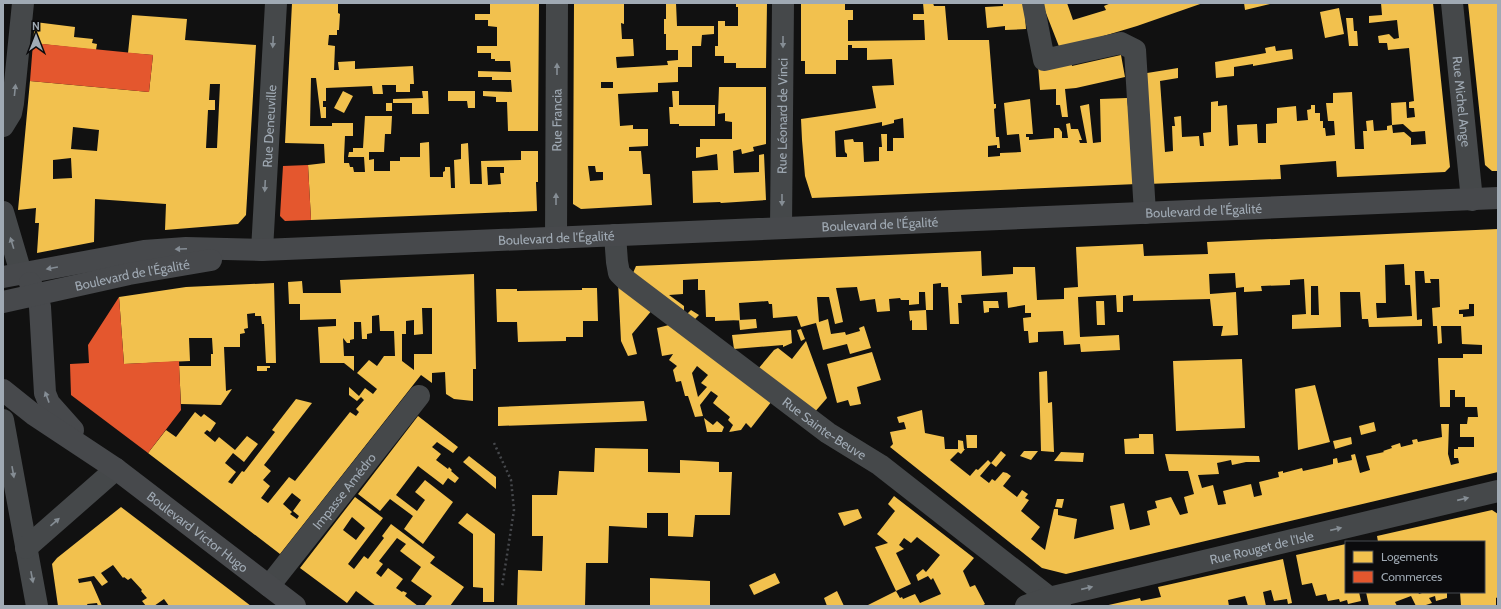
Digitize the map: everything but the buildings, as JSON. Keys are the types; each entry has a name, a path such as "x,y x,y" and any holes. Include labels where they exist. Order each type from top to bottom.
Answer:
{"main road":[{"name":"Boulevard de l'Égalité","path":"12,275 150,251 186,248 262,250 1498,198"},
{"name":"Boulevard de l'Égalité","path":"20,299 129,274 244,255 262,250"},
{"name":"Boulevard Victor Hugo","path":"12,275 27,280 20,299 41,319 43,380 49,403 57,414 108,463"},
{"name":"Boulevard Victor Hugo","path":"3,390 33,414 108,463 295,606"}],"street":[{"path":"3,126 11,113 13,103 23,3"},
{"name":"Rue Deneuville","path":"262,250 276,3"},
{"name":"Rue Francia","path":"556,238 557,3"},
{"name":"Rue Léonard de Vinci","path":"782,228 783,3"},
{"path":"1033,3 1044,60 1122,43 1135,50 1145,213"},
{"name":"Rue Michel Ange","path":"1452,3 1472,200"},
{"path":"3,212 12,275"},
{"name":"Rue Sainte-Beuve","path":"615,235 616,262 619,272 626,280 828,434 870,458 1055,602"},
{"path":"3,284 8,291 20,299"},
{"name":"Impasse Amédro","path":"269,586 419,396"},
{"path":"3,420 38,606"},
{"path":"26,548 108,463"},
{"name":"Rue Rouget de l'Isle","path":"1026,606 1055,602 1498,491"}],"path":[{"path":"494,443 511,480 514,510 502,587"}]}
